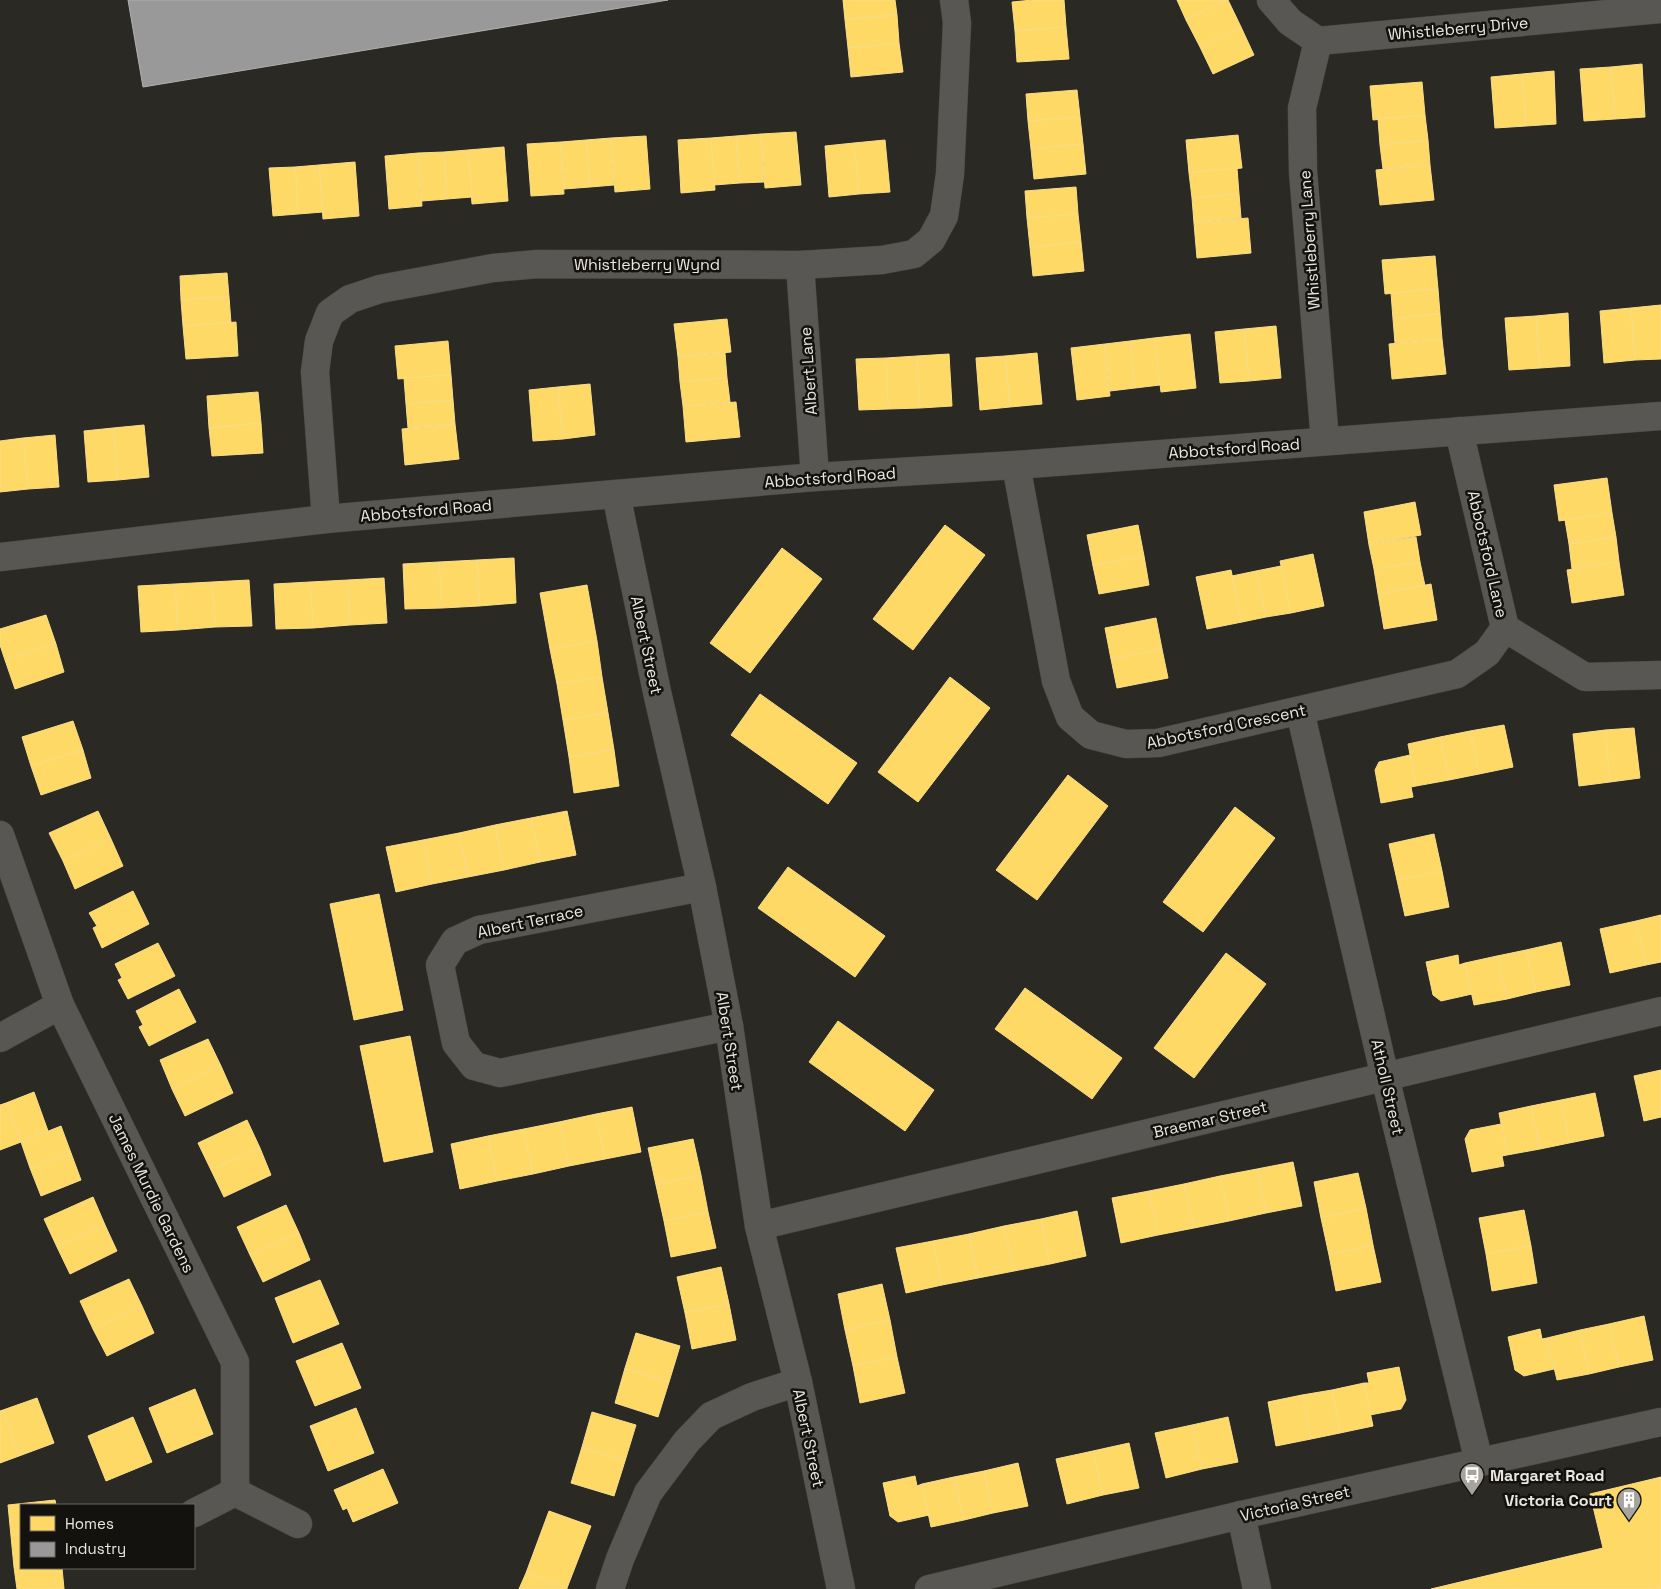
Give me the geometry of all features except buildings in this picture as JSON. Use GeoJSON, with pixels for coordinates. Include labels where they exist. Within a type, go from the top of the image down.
{"type":"FeatureCollection","features":[{"type":"Feature","properties":{"kind":"street","name":"Whistleberry Wynd"},"geometry":{"type":"LineString","coordinates":[[326,519],[315,372],[319,341],[330,313],[350,299],[390,287],[493,268],[538,264],[800,265],[882,260],[914,254],[932,240],[944,216],[950,174],[957,23],[954,0]]}},
{"type":"Feature","properties":{"kind":"street"},"geometry":{"type":"LineString","coordinates":[[1271,0],[1290,22],[1318,41]]}},
{"type":"Feature","properties":{"kind":"street","name":"Whistleberry Drive"},"geometry":{"type":"LineString","coordinates":[[1318,41],[1661,9]]}},
{"type":"Feature","properties":{"kind":"street","name":"Whistleberry Lane"},"geometry":{"type":"LineString","coordinates":[[1318,41],[1302,108],[1303,172],[1325,441]]}},
{"type":"Feature","properties":{"kind":"street","name":"Albert Lane"},"geometry":{"type":"LineString","coordinates":[[800,265],[816,478]]}},
{"type":"Feature","properties":{"kind":"street","name":"Abbotsford Road"},"geometry":{"type":"LineString","coordinates":[[0,557],[326,519],[616,494],[1661,416]]}},
{"type":"Feature","properties":{"kind":"street","name":"Abbotsford Lane"},"geometry":{"type":"LineString","coordinates":[[1460,431],[1505,628],[1585,677],[1661,675]]}},
{"type":"Feature","properties":{"kind":"street","name":"Abbotsford Crescent"},"geometry":{"type":"LineString","coordinates":[[1016,465],[1056,680],[1070,717],[1091,735],[1126,744],[1158,743],[1457,674],[1487,653],[1505,628]]}},
{"type":"Feature","properties":{"kind":"street","name":"Albert Street"},"geometry":{"type":"LineString","coordinates":[[616,494],[657,692],[702,887],[729,1026],[759,1226],[798,1382],[841,1589]]}},
{"type":"Feature","properties":{"kind":"street","name":"Atholl Street"},"geometry":{"type":"LineString","coordinates":[[1300,711],[1385,1077],[1479,1462]]}},
{"type":"Feature","properties":{"kind":"street","name":"James Murdie Gardens"},"geometry":{"type":"LineString","coordinates":[[0,835],[60,1004],[235,1362],[235,1492]]}},
{"type":"Feature","properties":{"kind":"street","name":"Albert Terrace"},"geometry":{"type":"LineString","coordinates":[[702,887],[479,930],[455,941],[440,965],[456,1043],[474,1066],[500,1073],[729,1026]]}},
{"type":"Feature","properties":{"kind":"street"},"geometry":{"type":"LineString","coordinates":[[0,1038],[60,1004]]}},
{"type":"Feature","properties":{"kind":"street","name":"Braemar Street"},"geometry":{"type":"LineString","coordinates":[[759,1226],[1661,1011]]}},
{"type":"Feature","properties":{"kind":"street"},"geometry":{"type":"LineString","coordinates":[[610,1589],[620,1559],[648,1493],[687,1441],[711,1416],[752,1397],[798,1382]]}},
{"type":"Feature","properties":{"kind":"street","name":"Victoria Street"},"geometry":{"type":"LineString","coordinates":[[929,1589],[1241,1515],[1661,1422]]}},
{"type":"Feature","properties":{"kind":"street"},"geometry":{"type":"LineString","coordinates":[[195,1512],[235,1492],[298,1524]]}},
{"type":"Feature","properties":{"kind":"street"},"geometry":{"type":"LineString","coordinates":[[1241,1515],[1257,1589]]}},
{"type":"Feature","properties":{"kind":"place","name":"Margaret Road"},"geometry":{"type":"Point","coordinates":[1472,1496]}},
{"type":"Feature","properties":{"kind":"place","name":"Victoria Court"},"geometry":{"type":"Point","coordinates":[1629,1521]}}]}
